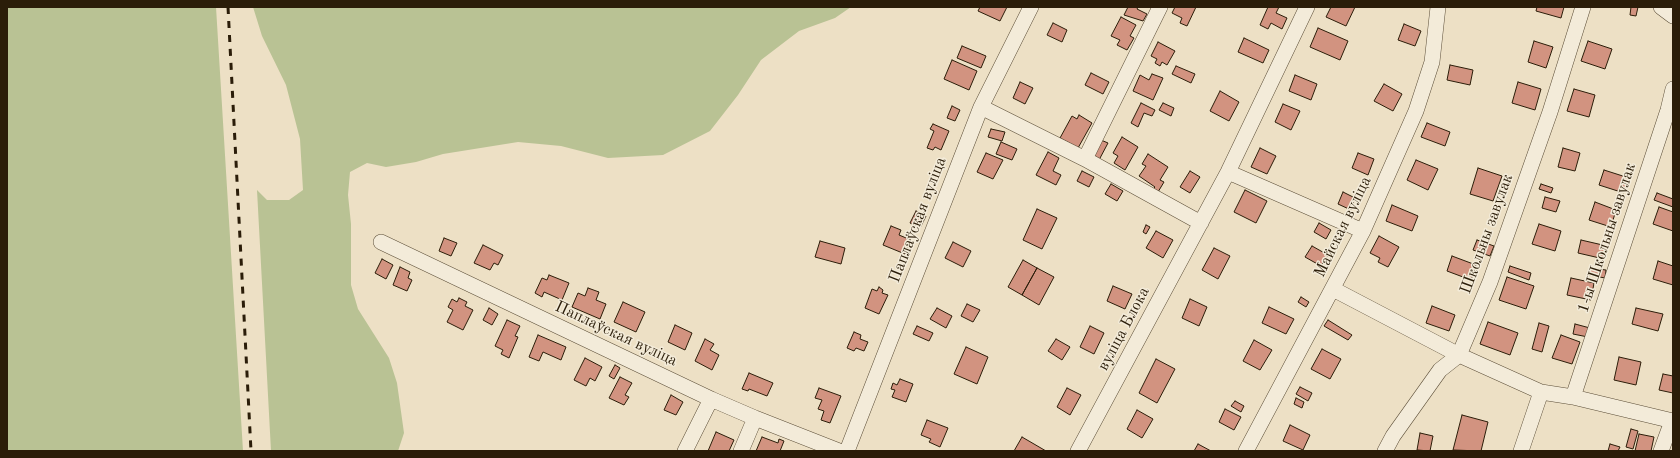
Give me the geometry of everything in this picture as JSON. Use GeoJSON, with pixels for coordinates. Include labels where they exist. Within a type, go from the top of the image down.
{"type":"FeatureCollection","features":[{"type":"Feature","properties":{"kind":"street","name":"Паплаўская вуліца"},"geometry":{"type":"LineString","coordinates":[[847,451],[981,108],[1031,7]]}},
{"type":"Feature","properties":{"kind":"street"},"geometry":{"type":"LineString","coordinates":[[1086,159],[1160,7]]}},
{"type":"Feature","properties":{"kind":"street","name":"вуліца Блока"},"geometry":{"type":"LineString","coordinates":[[1078,451],[1228,172],[1307,7]]}},
{"type":"Feature","properties":{"kind":"street","name":"Майская вуліца"},"geometry":{"type":"LineString","coordinates":[[1246,451],[1363,231],[1416,111],[1432,62],[1438,7]]}},
{"type":"Feature","properties":{"kind":"street","name":"Школьны завулак"},"geometry":{"type":"LineString","coordinates":[[1384,451],[1440,370],[1459,355],[1490,282],[1550,112],[1583,7]]}},
{"type":"Feature","properties":{"kind":"street"},"geometry":{"type":"LineString","coordinates":[[1661,7],[1673,16]]}},
{"type":"Feature","properties":{"kind":"street","name":"1-ы Школьны завулак"},"geometry":{"type":"LineString","coordinates":[[1573,397],[1668,110],[1673,89]]}},
{"type":"Feature","properties":{"kind":"street"},"geometry":{"type":"LineString","coordinates":[[981,108],[1086,159],[1201,223]]}},
{"type":"Feature","properties":{"kind":"street"},"geometry":{"type":"LineString","coordinates":[[1228,172],[1363,231]]}},
{"type":"Feature","properties":{"kind":"street","name":"Паплаўская вуліца"},"geometry":{"type":"LineString","coordinates":[[381,242],[711,399],[839,451]]}},
{"type":"Feature","properties":{"kind":"street"},"geometry":{"type":"LineString","coordinates":[[1333,289],[1459,355],[1541,392],[1573,397],[1672,421],[1662,451]]}},
{"type":"Feature","properties":{"kind":"street"},"geometry":{"type":"LineString","coordinates":[[1521,451],[1541,392]]}},
{"type":"Feature","properties":{"kind":"street"},"geometry":{"type":"LineString","coordinates":[[685,451],[711,399]]}},
{"type":"Feature","properties":{"kind":"street"},"geometry":{"type":"LineString","coordinates":[[741,451],[755,418]]}},
{"type":"Feature","properties":{"kind":"green space"},"geometry":{"type":"Polygon","coordinates":[[[7,7],[216,7],[243,451],[7,451],[7,7]]]}},
{"type":"Feature","properties":{"kind":"green space"},"geometry":{"type":"Polygon","coordinates":[[[253,7],[851,7],[835,18],[799,31],[761,60],[738,95],[710,131],[663,155],[608,158],[561,146],[518,142],[443,154],[416,162],[386,167],[367,163],[350,172],[348,195],[351,224],[351,285],[358,309],[389,358],[397,383],[404,433],[398,451],[271,451],[257,190],[267,200],[289,200],[303,190],[300,139],[286,85],[262,36],[253,7]]]}},
{"type":"Feature","properties":{"kind":"building"},"geometry":{"type":"Polygon","coordinates":[[[980,7],[1007,7],[1000,21],[978,11],[980,7]]]}},
{"type":"Feature","properties":{"kind":"building"},"geometry":{"type":"Polygon","coordinates":[[[1128,7],[1138,7],[1137,9],[1147,14],[1143,21],[1124,15],[1128,7]]]}},
{"type":"Feature","properties":{"kind":"building"},"geometry":{"type":"Polygon","coordinates":[[[1175,7],[1196,7],[1187,26],[1180,23],[1182,18],[1172,13],[1175,7]]]}},
{"type":"Feature","properties":{"kind":"building"},"geometry":{"type":"Polygon","coordinates":[[[1268,7],[1279,7],[1276,13],[1287,18],[1282,29],[1271,23],[1268,29],[1260,25],[1268,7]]]}},
{"type":"Feature","properties":{"kind":"building"},"geometry":{"type":"Polygon","coordinates":[[[1331,7],[1355,7],[1346,26],[1326,17],[1331,7]]]}},
{"type":"Feature","properties":{"kind":"building"},"geometry":{"type":"Polygon","coordinates":[[[1537,7],[1564,7],[1561,18],[1536,11],[1537,7]]]}},
{"type":"Feature","properties":{"kind":"building"},"geometry":{"type":"Polygon","coordinates":[[[1631,7],[1638,7],[1636,16],[1630,15],[1631,7]]]}},
{"type":"Feature","properties":{"kind":"building"},"geometry":{"type":"Polygon","coordinates":[[[1121,17],[1136,25],[1130,36],[1134,38],[1127,50],[1117,45],[1120,40],[1111,36],[1121,17]]]}},
{"type":"Feature","properties":{"kind":"building"},"geometry":{"type":"Polygon","coordinates":[[[1053,23],[1067,30],[1062,42],[1047,35],[1053,23]]]}},
{"type":"Feature","properties":{"kind":"building"},"geometry":{"type":"Polygon","coordinates":[[[1404,24],[1421,31],[1415,46],[1398,40],[1404,24]]]}},
{"type":"Feature","properties":{"kind":"building"},"geometry":{"type":"Polygon","coordinates":[[[1318,28],[1348,41],[1340,60],[1310,47],[1318,28]]]}},
{"type":"Feature","properties":{"kind":"building"},"geometry":{"type":"Polygon","coordinates":[[[1244,38],[1269,50],[1263,63],[1238,52],[1244,38]]]}},
{"type":"Feature","properties":{"kind":"building"},"geometry":{"type":"Polygon","coordinates":[[[1534,41],[1553,47],[1546,68],[1528,62],[1534,41]]]}},
{"type":"Feature","properties":{"kind":"building"},"geometry":{"type":"Polygon","coordinates":[[[1588,41],[1612,49],[1605,69],[1581,61],[1588,41]]]}},
{"type":"Feature","properties":{"kind":"building"},"geometry":{"type":"Polygon","coordinates":[[[1158,42],[1175,51],[1167,65],[1162,62],[1160,66],[1155,63],[1157,59],[1151,56],[1158,42]]]}},
{"type":"Feature","properties":{"kind":"building"},"geometry":{"type":"Polygon","coordinates":[[[962,46],[986,56],[981,68],[957,58],[962,46]]]}},
{"type":"Feature","properties":{"kind":"building"},"geometry":{"type":"Polygon","coordinates":[[[952,60],[977,71],[969,90],[944,79],[952,60]]]}},
{"type":"Feature","properties":{"kind":"building"},"geometry":{"type":"Polygon","coordinates":[[[1450,65],[1473,70],[1470,85],[1447,80],[1450,65]]]}},
{"type":"Feature","properties":{"kind":"building"},"geometry":{"type":"Polygon","coordinates":[[[1176,66],[1195,74],[1191,83],[1172,74],[1176,66]]]}},
{"type":"Feature","properties":{"kind":"building"},"geometry":{"type":"Polygon","coordinates":[[[1091,73],[1109,82],[1103,94],[1085,85],[1091,73]]]}},
{"type":"Feature","properties":{"kind":"building"},"geometry":{"type":"Polygon","coordinates":[[[1152,74],[1163,78],[1153,100],[1133,91],[1140,75],[1149,80],[1152,74]]]}},
{"type":"Feature","properties":{"kind":"building"},"geometry":{"type":"Polygon","coordinates":[[[1295,75],[1317,84],[1311,100],[1289,91],[1295,75]]]}},
{"type":"Feature","properties":{"kind":"building"},"geometry":{"type":"Polygon","coordinates":[[[1020,82],[1033,88],[1025,104],[1013,98],[1020,82]]]}},
{"type":"Feature","properties":{"kind":"building"},"geometry":{"type":"Polygon","coordinates":[[[1518,82],[1541,89],[1535,110],[1512,103],[1518,82]]]}},
{"type":"Feature","properties":{"kind":"building"},"geometry":{"type":"Polygon","coordinates":[[[1384,84],[1402,94],[1393,111],[1374,101],[1384,84]]]}},
{"type":"Feature","properties":{"kind":"building"},"geometry":{"type":"Polygon","coordinates":[[[1574,89],[1595,95],[1589,117],[1567,111],[1574,89]]]}},
{"type":"Feature","properties":{"kind":"building"},"geometry":{"type":"Polygon","coordinates":[[[1220,91],[1239,102],[1229,121],[1210,111],[1220,91]]]}},
{"type":"Feature","properties":{"kind":"building"},"geometry":{"type":"Polygon","coordinates":[[[1141,103],[1155,110],[1152,116],[1144,113],[1138,127],[1131,123],[1141,103]]]}},
{"type":"Feature","properties":{"kind":"building"},"geometry":{"type":"Polygon","coordinates":[[[1163,103],[1174,108],[1171,116],[1159,110],[1163,103]]]}},
{"type":"Feature","properties":{"kind":"building"},"geometry":{"type":"Polygon","coordinates":[[[1283,104],[1300,111],[1291,130],[1275,122],[1283,104]]]}},
{"type":"Feature","properties":{"kind":"building"},"geometry":{"type":"Polygon","coordinates":[[[952,106],[960,110],[955,121],[947,118],[952,106]]]}},
{"type":"Feature","properties":{"kind":"building"},"geometry":{"type":"Polygon","coordinates":[[[1079,115],[1092,123],[1078,148],[1060,138],[1072,116],[1077,119],[1079,115]]]}},
{"type":"Feature","properties":{"kind":"building"},"geometry":{"type":"Polygon","coordinates":[[[1427,123],[1450,132],[1445,146],[1421,137],[1427,123]]]}},
{"type":"Feature","properties":{"kind":"building"},"geometry":{"type":"Polygon","coordinates":[[[933,124],[949,131],[941,150],[935,147],[933,150],[927,148],[934,131],[930,129],[933,124]]]}},
{"type":"Feature","properties":{"kind":"building"},"geometry":{"type":"Polygon","coordinates":[[[991,129],[1005,132],[1002,141],[988,137],[991,129]]]}},
{"type":"Feature","properties":{"kind":"building"},"geometry":{"type":"Polygon","coordinates":[[[1122,137],[1138,147],[1125,170],[1114,163],[1118,156],[1113,153],[1122,137]]]}},
{"type":"Feature","properties":{"kind":"building"},"geometry":{"type":"Polygon","coordinates":[[[1101,140],[1108,143],[1099,160],[1092,156],[1101,140]]]}},
{"type":"Feature","properties":{"kind":"building"},"geometry":{"type":"Polygon","coordinates":[[[1001,142],[1017,149],[1012,160],[996,154],[1001,142]]]}},
{"type":"Feature","properties":{"kind":"building"},"geometry":{"type":"Polygon","coordinates":[[[1260,148],[1276,156],[1267,174],[1251,167],[1260,148]]]}},
{"type":"Feature","properties":{"kind":"building"},"geometry":{"type":"Polygon","coordinates":[[[1563,148],[1580,153],[1575,171],[1558,167],[1563,148]]]}},
{"type":"Feature","properties":{"kind":"building"},"geometry":{"type":"Polygon","coordinates":[[[1048,152],[1059,158],[1053,171],[1061,175],[1056,185],[1036,175],[1048,152]]]}},
{"type":"Feature","properties":{"kind":"building"},"geometry":{"type":"Polygon","coordinates":[[[986,153],[1003,160],[993,179],[977,172],[986,153]]]}},
{"type":"Feature","properties":{"kind":"building"},"geometry":{"type":"Polygon","coordinates":[[[1358,153],[1374,159],[1368,175],[1352,168],[1358,153]]]}},
{"type":"Feature","properties":{"kind":"building"},"geometry":{"type":"Polygon","coordinates":[[[1148,154],[1168,167],[1160,180],[1164,182],[1158,192],[1153,189],[1155,187],[1139,176],[1146,166],[1142,164],[1148,154]]]}},
{"type":"Feature","properties":{"kind":"building"},"geometry":{"type":"Polygon","coordinates":[[[1416,160],[1438,169],[1428,190],[1407,180],[1416,160]]]}},
{"type":"Feature","properties":{"kind":"building"},"geometry":{"type":"Polygon","coordinates":[[[1478,168],[1502,176],[1493,201],[1470,194],[1478,168]]]}},
{"type":"Feature","properties":{"kind":"building"},"geometry":{"type":"Polygon","coordinates":[[[1604,170],[1629,178],[1624,193],[1599,185],[1604,170]]]}},
{"type":"Feature","properties":{"kind":"building"},"geometry":{"type":"Polygon","coordinates":[[[1082,171],[1094,177],[1089,187],[1077,181],[1082,171]]]}},
{"type":"Feature","properties":{"kind":"building"},"geometry":{"type":"Polygon","coordinates":[[[1190,171],[1200,177],[1190,193],[1180,187],[1190,171]]]}},
{"type":"Feature","properties":{"kind":"building"},"geometry":{"type":"Polygon","coordinates":[[[1111,184],[1123,191],[1117,201],[1105,194],[1111,184]]]}},
{"type":"Feature","properties":{"kind":"building"},"geometry":{"type":"Polygon","coordinates":[[[1541,184],[1553,188],[1551,193],[1539,189],[1541,184]]]}},
{"type":"Feature","properties":{"kind":"building"},"geometry":{"type":"Polygon","coordinates":[[[1245,190],[1267,201],[1256,223],[1234,212],[1245,190]]]}},
{"type":"Feature","properties":{"kind":"building"},"geometry":{"type":"Polygon","coordinates":[[[1343,192],[1355,198],[1351,210],[1338,204],[1343,192]]]}},
{"type":"Feature","properties":{"kind":"building"},"geometry":{"type":"Polygon","coordinates":[[[1657,193],[1673,199],[1673,207],[1654,200],[1657,193]]]}},
{"type":"Feature","properties":{"kind":"building"},"geometry":{"type":"Polygon","coordinates":[[[1545,197],[1560,201],[1556,212],[1542,208],[1545,197]]]}},
{"type":"Feature","properties":{"kind":"building"},"geometry":{"type":"Polygon","coordinates":[[[1595,202],[1616,210],[1611,227],[1589,220],[1595,202]]]}},
{"type":"Feature","properties":{"kind":"building"},"geometry":{"type":"Polygon","coordinates":[[[1392,205],[1418,216],[1412,231],[1386,221],[1392,205]]]}},
{"type":"Feature","properties":{"kind":"building"},"geometry":{"type":"Polygon","coordinates":[[[1659,207],[1673,212],[1673,231],[1653,224],[1659,207]]]}},
{"type":"Feature","properties":{"kind":"building"},"geometry":{"type":"Polygon","coordinates":[[[1037,209],[1057,218],[1042,249],[1023,240],[1037,209]]]}},
{"type":"Feature","properties":{"kind":"building"},"geometry":{"type":"Polygon","coordinates":[[[916,211],[926,216],[920,228],[910,223],[916,211]]]}},
{"type":"Feature","properties":{"kind":"building"},"geometry":{"type":"Polygon","coordinates":[[[1319,223],[1331,230],[1326,239],[1314,232],[1319,223]]]}},
{"type":"Feature","properties":{"kind":"building"},"geometry":{"type":"Polygon","coordinates":[[[1539,224],[1561,231],[1555,251],[1532,244],[1539,224]]]}},
{"type":"Feature","properties":{"kind":"building"},"geometry":{"type":"Polygon","coordinates":[[[1146,225],[1150,227],[1146,234],[1143,232],[1146,225]]]}},
{"type":"Feature","properties":{"kind":"building"},"geometry":{"type":"Polygon","coordinates":[[[891,226],[901,230],[899,235],[911,240],[905,254],[883,245],[891,226]]]}},
{"type":"Feature","properties":{"kind":"building"},"geometry":{"type":"Polygon","coordinates":[[[1156,231],[1173,240],[1163,258],[1146,248],[1156,231]]]}},
{"type":"Feature","properties":{"kind":"building"},"geometry":{"type":"Polygon","coordinates":[[[1379,236],[1399,247],[1388,267],[1378,262],[1380,258],[1370,253],[1379,236]]]}},
{"type":"Feature","properties":{"kind":"building"},"geometry":{"type":"Polygon","coordinates":[[[444,238],[457,243],[451,256],[439,251],[444,238]]]}},
{"type":"Feature","properties":{"kind":"building"},"geometry":{"type":"Polygon","coordinates":[[[1477,240],[1494,246],[1490,256],[1473,250],[1477,240]]]}},
{"type":"Feature","properties":{"kind":"building"},"geometry":{"type":"Polygon","coordinates":[[[1581,240],[1607,246],[1604,259],[1578,253],[1581,240]]]}},
{"type":"Feature","properties":{"kind":"building"},"geometry":{"type":"Polygon","coordinates":[[[820,241],[845,248],[841,264],[815,257],[820,241]]]}},
{"type":"Feature","properties":{"kind":"building"},"geometry":{"type":"Polygon","coordinates":[[[953,242],[971,251],[963,267],[945,258],[953,242]]]}},
{"type":"Feature","properties":{"kind":"building"},"geometry":{"type":"Polygon","coordinates":[[[483,245],[503,255],[498,265],[494,263],[490,270],[474,263],[483,245]]]}},
{"type":"Feature","properties":{"kind":"building"},"geometry":{"type":"Polygon","coordinates":[[[1312,246],[1328,255],[1321,266],[1305,257],[1312,246]]]}},
{"type":"Feature","properties":{"kind":"building"},"geometry":{"type":"Polygon","coordinates":[[[1214,248],[1230,256],[1218,279],[1202,270],[1214,248]]]}},
{"type":"Feature","properties":{"kind":"building"},"geometry":{"type":"Polygon","coordinates":[[[1452,256],[1476,265],[1471,280],[1447,271],[1452,256]]]}},
{"type":"Feature","properties":{"kind":"building"},"geometry":{"type":"Polygon","coordinates":[[[382,259],[393,265],[386,279],[375,273],[382,259]]]}},
{"type":"Feature","properties":{"kind":"building"},"geometry":{"type":"Polygon","coordinates":[[[1023,260],[1037,268],[1022,295],[1008,287],[1023,260]]]}},
{"type":"Feature","properties":{"kind":"building"},"geometry":{"type":"Polygon","coordinates":[[[1658,261],[1673,266],[1673,285],[1653,279],[1658,261]]]}},
{"type":"Feature","properties":{"kind":"building"},"geometry":{"type":"Polygon","coordinates":[[[1510,266],[1531,273],[1529,280],[1508,272],[1510,266]]]}},
{"type":"Feature","properties":{"kind":"building"},"geometry":{"type":"Polygon","coordinates":[[[400,267],[410,272],[408,278],[412,280],[407,291],[393,285],[400,267]]]}},
{"type":"Feature","properties":{"kind":"building"},"geometry":{"type":"Polygon","coordinates":[[[1037,268],[1054,277],[1039,305],[1022,295],[1037,268]]]}},
{"type":"Feature","properties":{"kind":"building"},"geometry":{"type":"Polygon","coordinates":[[[1590,268],[1606,270],[1605,278],[1589,275],[1590,268]]]}},
{"type":"Feature","properties":{"kind":"building"},"geometry":{"type":"Polygon","coordinates":[[[549,275],[569,283],[562,300],[544,292],[542,297],[535,293],[542,278],[547,280],[549,275]]]}},
{"type":"Feature","properties":{"kind":"building"},"geometry":{"type":"Polygon","coordinates":[[[1507,277],[1534,286],[1526,309],[1499,300],[1507,277]]]}},
{"type":"Feature","properties":{"kind":"building"},"geometry":{"type":"Polygon","coordinates":[[[1571,278],[1594,283],[1591,300],[1567,295],[1571,278]]]}},
{"type":"Feature","properties":{"kind":"building"},"geometry":{"type":"Polygon","coordinates":[[[1113,286],[1132,294],[1125,309],[1107,301],[1113,286]]]}},
{"type":"Feature","properties":{"kind":"building"},"geometry":{"type":"Polygon","coordinates":[[[879,287],[883,290],[882,293],[888,295],[879,314],[865,308],[872,289],[877,291],[879,287]]]}},
{"type":"Feature","properties":{"kind":"building"},"geometry":{"type":"Polygon","coordinates":[[[588,288],[599,292],[596,300],[606,304],[600,319],[572,307],[578,293],[585,296],[588,288]]]}},
{"type":"Feature","properties":{"kind":"building"},"geometry":{"type":"Polygon","coordinates":[[[1301,297],[1309,302],[1306,307],[1298,302],[1301,297]]]}},
{"type":"Feature","properties":{"kind":"building"},"geometry":{"type":"Polygon","coordinates":[[[459,298],[467,302],[465,306],[473,310],[463,330],[447,322],[453,310],[448,307],[452,299],[457,302],[459,298]]]}},
{"type":"Feature","properties":{"kind":"building"},"geometry":{"type":"Polygon","coordinates":[[[1190,299],[1207,307],[1199,326],[1182,318],[1190,299]]]}},
{"type":"Feature","properties":{"kind":"building"},"geometry":{"type":"Polygon","coordinates":[[[623,302],[645,312],[636,332],[614,322],[623,302]]]}},
{"type":"Feature","properties":{"kind":"building"},"geometry":{"type":"Polygon","coordinates":[[[967,304],[980,310],[973,322],[961,316],[967,304]]]}},
{"type":"Feature","properties":{"kind":"building"},"geometry":{"type":"Polygon","coordinates":[[[1432,306],[1455,315],[1449,331],[1426,323],[1432,306]]]}},
{"type":"Feature","properties":{"kind":"building"},"geometry":{"type":"Polygon","coordinates":[[[1269,307],[1294,319],[1286,334],[1262,323],[1269,307]]]}},
{"type":"Feature","properties":{"kind":"building"},"geometry":{"type":"Polygon","coordinates":[[[489,308],[498,314],[492,325],[483,320],[489,308]]]}},
{"type":"Feature","properties":{"kind":"building"},"geometry":{"type":"Polygon","coordinates":[[[937,308],[952,316],[946,328],[930,319],[937,308]]]}},
{"type":"Feature","properties":{"kind":"building"},"geometry":{"type":"Polygon","coordinates":[[[1636,308],[1663,314],[1658,331],[1632,324],[1636,308]]]}},
{"type":"Feature","properties":{"kind":"building"},"geometry":{"type":"Polygon","coordinates":[[[507,320],[520,326],[515,336],[518,337],[509,358],[501,354],[503,350],[495,346],[507,320]]]}},
{"type":"Feature","properties":{"kind":"building"},"geometry":{"type":"Polygon","coordinates":[[[1328,320],[1352,335],[1348,340],[1324,326],[1328,320]]]}},
{"type":"Feature","properties":{"kind":"building"},"geometry":{"type":"Polygon","coordinates":[[[1488,322],[1518,333],[1510,355],[1480,344],[1488,322]]]}},
{"type":"Feature","properties":{"kind":"building"},"geometry":{"type":"Polygon","coordinates":[[[1539,323],[1549,326],[1542,352],[1532,349],[1539,323]]]}},
{"type":"Feature","properties":{"kind":"building"},"geometry":{"type":"Polygon","coordinates":[[[1575,324],[1590,328],[1588,337],[1573,334],[1575,324]]]}},
{"type":"Feature","properties":{"kind":"building"},"geometry":{"type":"Polygon","coordinates":[[[675,325],[692,333],[685,350],[668,342],[675,325]]]}},
{"type":"Feature","properties":{"kind":"building"},"geometry":{"type":"Polygon","coordinates":[[[917,326],[933,333],[929,341],[913,334],[917,326]]]}},
{"type":"Feature","properties":{"kind":"building"},"geometry":{"type":"Polygon","coordinates":[[[1090,326],[1104,333],[1094,354],[1080,347],[1090,326]]]}},
{"type":"Feature","properties":{"kind":"building"},"geometry":{"type":"Polygon","coordinates":[[[854,332],[861,335],[860,339],[868,342],[864,351],[856,348],[854,351],[847,348],[854,332]]]}},
{"type":"Feature","properties":{"kind":"building"},"geometry":{"type":"Polygon","coordinates":[[[538,335],[566,347],[561,360],[543,352],[539,361],[529,357],[538,335]]]}},
{"type":"Feature","properties":{"kind":"building"},"geometry":{"type":"Polygon","coordinates":[[[1561,335],[1580,342],[1572,364],[1552,358],[1561,335]]]}},
{"type":"Feature","properties":{"kind":"building"},"geometry":{"type":"Polygon","coordinates":[[[705,339],[714,344],[710,350],[719,355],[712,370],[695,361],[705,339]]]}},
{"type":"Feature","properties":{"kind":"building"},"geometry":{"type":"Polygon","coordinates":[[[1056,339],[1070,347],[1062,360],[1048,351],[1056,339]]]}},
{"type":"Feature","properties":{"kind":"building"},"geometry":{"type":"Polygon","coordinates":[[[1254,340],[1272,350],[1260,370],[1243,361],[1254,340]]]}},
{"type":"Feature","properties":{"kind":"building"},"geometry":{"type":"Polygon","coordinates":[[[966,347],[988,357],[977,384],[954,374],[966,347]]]}},
{"type":"Feature","properties":{"kind":"building"},"geometry":{"type":"Polygon","coordinates":[[[1322,349],[1341,359],[1330,379],[1311,369],[1322,349]]]}},
{"type":"Feature","properties":{"kind":"building"},"geometry":{"type":"Polygon","coordinates":[[[1619,357],[1641,362],[1636,385],[1614,380],[1619,357]]]}},
{"type":"Feature","properties":{"kind":"building"},"geometry":{"type":"Polygon","coordinates":[[[585,358],[602,367],[595,381],[590,378],[586,386],[574,380],[585,358]]]}},
{"type":"Feature","properties":{"kind":"building"},"geometry":{"type":"Polygon","coordinates":[[[1156,359],[1175,369],[1157,403],[1139,393],[1156,359]]]}},
{"type":"Feature","properties":{"kind":"building"},"geometry":{"type":"Polygon","coordinates":[[[615,365],[620,368],[614,379],[609,376],[615,365]]]}},
{"type":"Feature","properties":{"kind":"building"},"geometry":{"type":"Polygon","coordinates":[[[749,373],[773,383],[767,396],[749,389],[748,391],[742,389],[749,373]]]}},
{"type":"Feature","properties":{"kind":"building"},"geometry":{"type":"Polygon","coordinates":[[[1663,374],[1673,376],[1673,393],[1659,390],[1663,374]]]}},
{"type":"Feature","properties":{"kind":"building"},"geometry":{"type":"Polygon","coordinates":[[[620,377],[632,383],[625,395],[629,397],[624,405],[609,398],[620,377]]]}},
{"type":"Feature","properties":{"kind":"building"},"geometry":{"type":"Polygon","coordinates":[[[900,379],[913,384],[906,402],[892,397],[895,390],[891,389],[893,383],[897,385],[900,379]]]}},
{"type":"Feature","properties":{"kind":"building"},"geometry":{"type":"Polygon","coordinates":[[[1300,387],[1312,393],[1308,401],[1296,394],[1300,387]]]}},
{"type":"Feature","properties":{"kind":"building"},"geometry":{"type":"Polygon","coordinates":[[[819,388],[841,396],[830,423],[821,420],[824,411],[818,409],[822,400],[815,398],[819,388]]]}},
{"type":"Feature","properties":{"kind":"building"},"geometry":{"type":"Polygon","coordinates":[[[1067,388],[1081,395],[1070,415],[1057,407],[1067,388]]]}},
{"type":"Feature","properties":{"kind":"building"},"geometry":{"type":"Polygon","coordinates":[[[671,395],[683,402],[676,415],[664,410],[671,395]]]}},
{"type":"Feature","properties":{"kind":"building"},"geometry":{"type":"Polygon","coordinates":[[[1296,398],[1304,402],[1302,408],[1294,404],[1296,398]]]}},
{"type":"Feature","properties":{"kind":"building"},"geometry":{"type":"Polygon","coordinates":[[[1235,401],[1244,406],[1241,412],[1231,406],[1235,401]]]}},
{"type":"Feature","properties":{"kind":"building"},"geometry":{"type":"Polygon","coordinates":[[[1225,409],[1241,417],[1234,430],[1219,422],[1225,409]]]}},
{"type":"Feature","properties":{"kind":"building"},"geometry":{"type":"Polygon","coordinates":[[[1137,410],[1153,419],[1142,438],[1127,429],[1137,410]]]}},
{"type":"Feature","properties":{"kind":"building"},"geometry":{"type":"Polygon","coordinates":[[[1462,415],[1488,422],[1481,451],[1453,450],[1462,415]]]}},
{"type":"Feature","properties":{"kind":"building"},"geometry":{"type":"Polygon","coordinates":[[[927,420],[948,428],[940,447],[929,442],[931,439],[921,435],[927,420]]]}},
{"type":"Feature","properties":{"kind":"building"},"geometry":{"type":"Polygon","coordinates":[[[1290,425],[1310,435],[1303,450],[1283,441],[1290,425]]]}},
{"type":"Feature","properties":{"kind":"building"},"geometry":{"type":"Polygon","coordinates":[[[1631,429],[1638,431],[1633,449],[1626,447],[1631,429]]]}},
{"type":"Feature","properties":{"kind":"building"},"geometry":{"type":"Polygon","coordinates":[[[716,432],[734,440],[729,451],[708,451],[716,432]]]}},
{"type":"Feature","properties":{"kind":"building"},"geometry":{"type":"Polygon","coordinates":[[[1420,433],[1433,436],[1430,451],[1417,450],[1420,433]]]}},
{"type":"Feature","properties":{"kind":"building"},"geometry":{"type":"Polygon","coordinates":[[[1639,434],[1654,437],[1651,451],[1635,451],[1639,434]]]}},
{"type":"Feature","properties":{"kind":"building"},"geometry":{"type":"Polygon","coordinates":[[[762,437],[778,443],[779,439],[784,441],[780,451],[756,451],[762,437]]]}},
{"type":"Feature","properties":{"kind":"building"},"geometry":{"type":"Polygon","coordinates":[[[1022,437],[1046,451],[1014,451],[1022,437]]]}},
{"type":"Feature","properties":{"kind":"building"},"geometry":{"type":"Polygon","coordinates":[[[1198,444],[1211,451],[1194,451],[1198,444]]]}},
{"type":"Feature","properties":{"kind":"building"},"geometry":{"type":"Polygon","coordinates":[[[1610,444],[1620,447],[1618,451],[1608,451],[1610,444]]]}},
{"type":"Feature","properties":{"kind":"railway"},"geometry":{"type":"LineString","coordinates":[[228,7],[251,451]]}}]}
